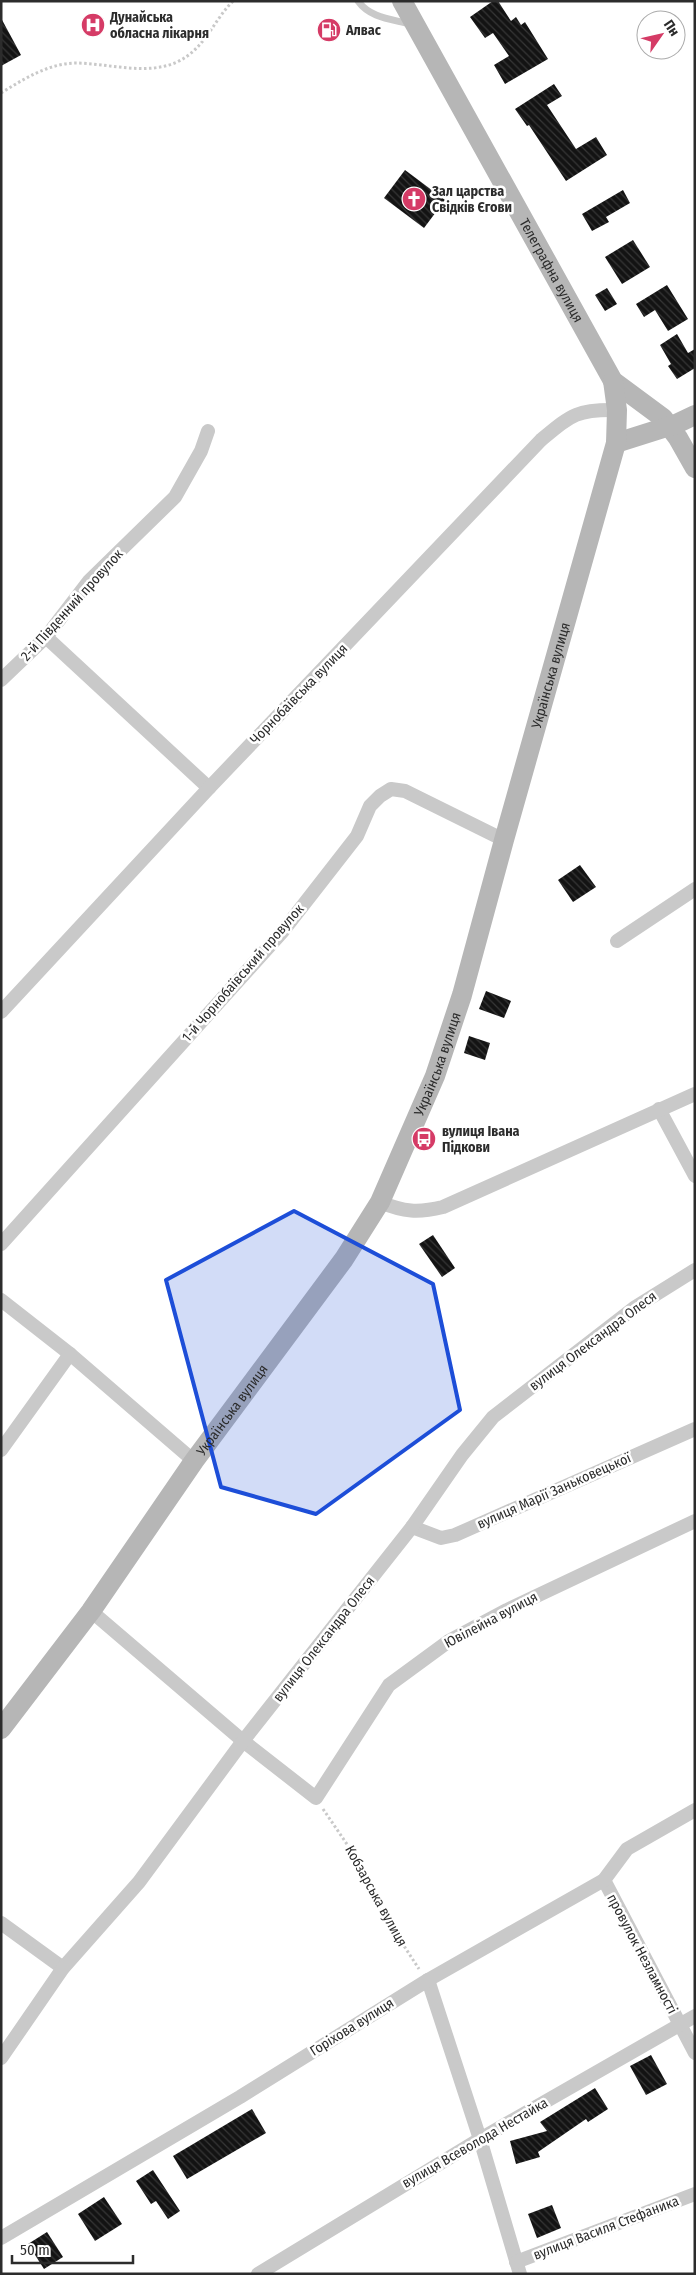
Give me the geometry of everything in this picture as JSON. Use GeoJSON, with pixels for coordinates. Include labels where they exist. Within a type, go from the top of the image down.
{"type":"FeatureCollection","features":[{"type":"Feature","properties":{"kind":"street","name":"Телеграфна вулиця"},"geometry":{"type":"LineString","coordinates":[[402,1],[613,381],[669,426],[695,468]]}},
{"type":"Feature","properties":{"kind":"street","name":"Українська вулиця"},"geometry":{"type":"LineString","coordinates":[[1,1729],[91,1611],[194,1462],[344,1259],[380,1202],[435,1076],[462,995],[616,443],[617,410],[613,381]]}},
{"type":"Feature","properties":{"kind":"street","name":"Чорнобаївська вулиця"},"geometry":{"type":"LineString","coordinates":[[1,1012],[209,788],[541,440],[568,417],[583,411],[617,410]]}},
{"type":"Feature","properties":{"kind":"street"},"geometry":{"type":"LineString","coordinates":[[616,443],[669,426],[695,415]]}},
{"type":"Feature","properties":{"kind":"street","name":"2-й Південний провулок"},"geometry":{"type":"LineString","coordinates":[[1,680],[46,637],[89,581],[175,497],[201,451],[208,432]]}},
{"type":"Feature","properties":{"kind":"street"},"geometry":{"type":"LineString","coordinates":[[46,637],[209,788]]}},
{"type":"Feature","properties":{"kind":"street","name":"1-й Чорнобаївський провулок"},"geometry":{"type":"LineString","coordinates":[[1,1244],[283,931],[357,836],[370,806],[380,796],[392,789],[405,790],[504,840]]}},
{"type":"Feature","properties":{"kind":"street"},"geometry":{"type":"LineString","coordinates":[[617,941],[695,889]]}},
{"type":"Feature","properties":{"kind":"street"},"geometry":{"type":"LineString","coordinates":[[380,1202],[398,1209],[420,1212],[443,1207],[695,1094]]}},
{"type":"Feature","properties":{"kind":"street"},"geometry":{"type":"LineString","coordinates":[[659,1109],[695,1176]]}},
{"type":"Feature","properties":{"kind":"street","name":"вулиця Олександра Олеся"},"geometry":{"type":"LineString","coordinates":[[1,2058],[63,1968],[139,1882],[243,1741],[412,1528],[462,1455],[493,1417],[634,1308],[695,1270]]}},
{"type":"Feature","properties":{"kind":"street"},"geometry":{"type":"LineString","coordinates":[[1,1300],[70,1354],[194,1462]]}},
{"type":"Feature","properties":{"kind":"street"},"geometry":{"type":"LineString","coordinates":[[1,1450],[70,1354]]}},
{"type":"Feature","properties":{"kind":"street","name":"вулиця Марії Заньковецької"},"geometry":{"type":"LineString","coordinates":[[412,1528],[441,1538],[455,1535],[695,1429]]}},
{"type":"Feature","properties":{"kind":"street","name":"Ювілейна вулиця"},"geometry":{"type":"LineString","coordinates":[[316,1798],[389,1685],[449,1641],[508,1610],[695,1521]]}},
{"type":"Feature","properties":{"kind":"street"},"geometry":{"type":"LineString","coordinates":[[91,1611],[243,1741],[316,1798]]}},
{"type":"Feature","properties":{"kind":"street","name":"Горіхова вулиця"},"geometry":{"type":"LineString","coordinates":[[1,2238],[240,2097],[428,1980],[604,1880],[628,1849],[695,1810]]}},
{"type":"Feature","properties":{"kind":"street","name":"провулок Незламності"},"geometry":{"type":"LineString","coordinates":[[604,1880],[695,2053]]}},
{"type":"Feature","properties":{"kind":"street"},"geometry":{"type":"LineString","coordinates":[[1,1922],[63,1968]]}},
{"type":"Feature","properties":{"kind":"street"},"geometry":{"type":"LineString","coordinates":[[428,1980],[480,2139],[518,2268]]}},
{"type":"Feature","properties":{"kind":"street","name":"вулиця Всеволода Нестайка"},"geometry":{"type":"LineString","coordinates":[[258,2274],[480,2139],[695,2016]]}},
{"type":"Feature","properties":{"kind":"street","name":"вулиця Василя Стефаника"},"geometry":{"type":"LineString","coordinates":[[518,2268],[695,2194]]}},
{"type":"Feature","properties":{"kind":"lane"},"geometry":{"type":"LineString","coordinates":[[358,1],[363,8],[373,14],[415,25]]}},
{"type":"Feature","properties":{"kind":"path"},"geometry":{"type":"LineString","coordinates":[[1,93],[32,74],[53,67],[74,64],[132,68],[176,63],[193,52],[208,37],[227,7],[233,1]]}},
{"type":"Feature","properties":{"kind":"path","name":"Кобзарська вулиця"},"geometry":{"type":"LineString","coordinates":[[316,1798],[353,1854],[380,1909],[428,1980]]}},
{"type":"Feature","properties":{"kind":"highlighted area"},"geometry":{"type":"Polygon","coordinates":[[[294,1211],[433,1284],[460,1410],[316,1514],[221,1487],[166,1280],[294,1211]]]}},
{"type":"Feature","properties":{"kind":"building"},"geometry":{"type":"Polygon","coordinates":[[[493,1],[498,1],[511,21],[516,17],[521,25],[525,22],[548,59],[505,84],[494,65],[509,56],[493,33],[485,38],[470,17],[493,1]]]}},
{"type":"Feature","properties":{"kind":"building"},"geometry":{"type":"Polygon","coordinates":[[[1,18],[21,55],[1,66],[1,18]]]}},
{"type":"Feature","properties":{"kind":"building"},"geometry":{"type":"Polygon","coordinates":[[[554,84],[562,96],[547,105],[576,149],[596,137],[607,155],[566,181],[529,125],[527,126],[515,109],[554,84]]]}},
{"type":"Feature","properties":{"kind":"building","name":"Зал царства Свідків Єгови"},"geometry":{"type":"Polygon","coordinates":[[[405,170],[445,200],[424,228],[384,198],[405,170]]]}},
{"type":"Feature","properties":{"kind":"building"},"geometry":{"type":"Polygon","coordinates":[[[623,190],[630,203],[606,217],[609,222],[592,231],[582,214],[623,190]]]}},
{"type":"Feature","properties":{"kind":"building"},"geometry":{"type":"Polygon","coordinates":[[[633,240],[650,267],[622,284],[605,257],[633,240]]]}},
{"type":"Feature","properties":{"kind":"building"},"geometry":{"type":"Polygon","coordinates":[[[667,285],[688,319],[668,331],[655,310],[644,317],[636,304],[667,285]]]}},
{"type":"Feature","properties":{"kind":"building"},"geometry":{"type":"Polygon","coordinates":[[[607,288],[617,304],[605,311],[595,295],[607,288]]]}},
{"type":"Feature","properties":{"kind":"building"},"geometry":{"type":"Polygon","coordinates":[[[677,334],[688,353],[695,349],[695,368],[677,379],[668,366],[671,364],[660,345],[677,334]]]}},
{"type":"Feature","properties":{"kind":"building"},"geometry":{"type":"Polygon","coordinates":[[[580,865],[596,887],[573,902],[558,880],[580,865]]]}},
{"type":"Feature","properties":{"kind":"building"},"geometry":{"type":"Polygon","coordinates":[[[486,991],[511,1001],[504,1018],[479,1009],[486,991]]]}},
{"type":"Feature","properties":{"kind":"building"},"geometry":{"type":"Polygon","coordinates":[[[469,1036],[490,1043],[485,1060],[464,1053],[469,1036]]]}},
{"type":"Feature","properties":{"kind":"building"},"geometry":{"type":"Polygon","coordinates":[[[433,1235],[455,1268],[442,1277],[419,1244],[433,1235]]]}},
{"type":"Feature","properties":{"kind":"building"},"geometry":{"type":"Polygon","coordinates":[[[651,2055],[667,2084],[646,2095],[630,2066],[651,2055]]]}},
{"type":"Feature","properties":{"kind":"building"},"geometry":{"type":"Polygon","coordinates":[[[595,2088],[608,2109],[588,2122],[586,2119],[538,2152],[540,2157],[516,2164],[510,2141],[547,2131],[540,2122],[595,2088]]]}},
{"type":"Feature","properties":{"kind":"building"},"geometry":{"type":"Polygon","coordinates":[[[252,2109],[266,2133],[187,2179],[173,2156],[252,2109]]]}},
{"type":"Feature","properties":{"kind":"building"},"geometry":{"type":"Polygon","coordinates":[[[153,2170],[180,2211],[168,2219],[156,2201],[151,2204],[136,2181],[153,2170]]]}},
{"type":"Feature","properties":{"kind":"building"},"geometry":{"type":"Polygon","coordinates":[[[104,2197],[122,2224],[95,2241],[78,2214],[104,2197]]]}},
{"type":"Feature","properties":{"kind":"building"},"geometry":{"type":"Polygon","coordinates":[[[552,2205],[561,2228],[537,2238],[528,2214],[552,2205]]]}},
{"type":"Feature","properties":{"kind":"building"},"geometry":{"type":"Polygon","coordinates":[[[47,2232],[63,2257],[44,2269],[28,2244],[47,2232]]]}},
{"type":"Feature","properties":{"kind":"place","name":"Дунайська обласна лікарня"},"geometry":{"type":"Point","coordinates":[93,25]}},
{"type":"Feature","properties":{"kind":"place","name":"Алвас"},"geometry":{"type":"Point","coordinates":[329,30]}},
{"type":"Feature","properties":{"kind":"place","name":"Зал царства Свідків Єгови"},"geometry":{"type":"Point","coordinates":[414,199]}},
{"type":"Feature","properties":{"kind":"place","name":"вулиця Івана Підкови"},"geometry":{"type":"Point","coordinates":[424,1139]}}]}
